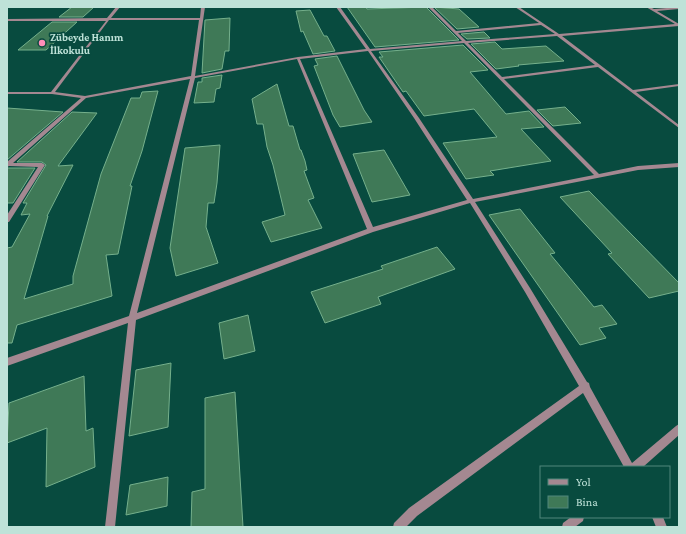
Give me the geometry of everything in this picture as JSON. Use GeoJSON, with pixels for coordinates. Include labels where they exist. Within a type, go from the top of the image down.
{"type":"FeatureCollection","features":[{"type":"Feature","properties":{"kind":"street"},"geometry":{"type":"LineString","coordinates":[[52,93],[118,7]]}},
{"type":"Feature","properties":{"kind":"street"},"geometry":{"type":"LineString","coordinates":[[110,527],[132,318],[193,77],[203,7]]}},
{"type":"Feature","properties":{"kind":"street"},"geometry":{"type":"LineString","coordinates":[[338,7],[369,50],[471,201],[586,386],[628,466]]}},
{"type":"Feature","properties":{"kind":"street"},"geometry":{"type":"LineString","coordinates":[[430,7],[598,176]]}},
{"type":"Feature","properties":{"kind":"street"},"geometry":{"type":"LineString","coordinates":[[517,7],[560,36],[679,127]]}},
{"type":"Feature","properties":{"kind":"street"},"geometry":{"type":"LineString","coordinates":[[648,7],[679,25]]}},
{"type":"Feature","properties":{"kind":"street"},"geometry":{"type":"LineString","coordinates":[[652,10],[679,8]]}},
{"type":"Feature","properties":{"kind":"street"},"geometry":{"type":"LineString","coordinates":[[7,20],[202,19]]}},
{"type":"Feature","properties":{"kind":"street"},"geometry":{"type":"LineString","coordinates":[[454,32],[542,24]]}},
{"type":"Feature","properties":{"kind":"street"},"geometry":{"type":"LineString","coordinates":[[7,93],[52,93],[84,96],[298,58],[369,50],[560,36],[679,25]]}},
{"type":"Feature","properties":{"kind":"street"},"geometry":{"type":"LineString","coordinates":[[298,58],[371,230]]}},
{"type":"Feature","properties":{"kind":"street"},"geometry":{"type":"LineString","coordinates":[[500,78],[598,66]]}},
{"type":"Feature","properties":{"kind":"street"},"geometry":{"type":"LineString","coordinates":[[632,91],[679,85]]}},
{"type":"Feature","properties":{"kind":"street"},"geometry":{"type":"LineString","coordinates":[[7,164],[84,96]]}},
{"type":"Feature","properties":{"kind":"street"},"geometry":{"type":"LineString","coordinates":[[7,164],[42,165],[7,220]]}},
{"type":"Feature","properties":{"kind":"street"},"geometry":{"type":"LineString","coordinates":[[7,363],[371,230],[471,201],[638,168],[679,165]]}},
{"type":"Feature","properties":{"kind":"street"},"geometry":{"type":"LineString","coordinates":[[398,527],[412,512],[586,386]]}},
{"type":"Feature","properties":{"kind":"street"},"geometry":{"type":"LineString","coordinates":[[636,466],[679,429]]}},
{"type":"Feature","properties":{"kind":"street"},"geometry":{"type":"LineString","coordinates":[[567,527],[578,518]]}},
{"type":"Feature","properties":{"kind":"street"},"geometry":{"type":"LineString","coordinates":[[658,518],[662,527]]}},
{"type":"Feature","properties":{"kind":"building"},"geometry":{"type":"Polygon","coordinates":[[[72,7],[94,7],[83,17],[59,17],[72,7]]]}},
{"type":"Feature","properties":{"kind":"building"},"geometry":{"type":"Polygon","coordinates":[[[347,7],[366,7],[367,9],[426,7],[459,40],[375,47],[347,7]]]}},
{"type":"Feature","properties":{"kind":"building"},"geometry":{"type":"Polygon","coordinates":[[[434,7],[459,9],[479,27],[457,29],[434,7]]]}},
{"type":"Feature","properties":{"kind":"building"},"geometry":{"type":"Polygon","coordinates":[[[310,10],[324,36],[327,36],[335,51],[313,54],[303,31],[301,32],[296,11],[310,10]]]}},
{"type":"Feature","properties":{"kind":"building"},"geometry":{"type":"Polygon","coordinates":[[[230,18],[229,51],[225,51],[222,69],[202,73],[205,20],[230,18]]]}},
{"type":"Feature","properties":{"kind":"building"},"geometry":{"type":"Polygon","coordinates":[[[52,22],[77,22],[46,50],[18,50],[52,22]]]}},
{"type":"Feature","properties":{"kind":"building"},"geometry":{"type":"Polygon","coordinates":[[[484,32],[490,38],[467,39],[461,34],[484,32]]]}},
{"type":"Feature","properties":{"kind":"building"},"geometry":{"type":"Polygon","coordinates":[[[495,42],[502,49],[546,46],[564,61],[518,65],[519,66],[496,69],[471,44],[495,42]]]}},
{"type":"Feature","properties":{"kind":"building"},"geometry":{"type":"Polygon","coordinates":[[[463,45],[488,70],[470,72],[506,114],[529,111],[544,127],[521,129],[551,161],[490,171],[494,175],[466,179],[443,143],[497,137],[474,109],[424,116],[406,91],[403,92],[379,57],[383,57],[379,52],[463,45]]]}},
{"type":"Feature","properties":{"kind":"building"},"geometry":{"type":"Polygon","coordinates":[[[337,56],[364,110],[372,122],[340,127],[333,115],[314,66],[318,65],[315,59],[337,56]]]}},
{"type":"Feature","properties":{"kind":"building"},"geometry":{"type":"Polygon","coordinates":[[[222,75],[220,88],[216,89],[214,102],[194,103],[198,82],[202,82],[202,78],[222,75]]]}},
{"type":"Feature","properties":{"kind":"building"},"geometry":{"type":"Polygon","coordinates":[[[277,84],[289,126],[293,126],[305,161],[307,170],[304,171],[314,198],[308,200],[322,228],[271,242],[262,222],[285,215],[267,147],[263,124],[257,124],[252,99],[277,84]]]}},
{"type":"Feature","properties":{"kind":"building"},"geometry":{"type":"Polygon","coordinates":[[[158,91],[142,151],[130,186],[132,186],[118,254],[106,255],[112,296],[17,325],[12,343],[7,343],[7,248],[12,247],[30,214],[21,215],[27,203],[23,203],[46,165],[42,162],[17,162],[72,112],[97,113],[58,166],[73,165],[47,216],[24,299],[73,284],[73,276],[101,174],[131,98],[140,98],[142,92],[158,91]]]}},
{"type":"Feature","properties":{"kind":"building"},"geometry":{"type":"Polygon","coordinates":[[[565,107],[581,123],[553,126],[537,110],[565,107]]]}},
{"type":"Feature","properties":{"kind":"building"},"geometry":{"type":"Polygon","coordinates":[[[7,108],[63,112],[7,160],[7,108]]]}},
{"type":"Feature","properties":{"kind":"building"},"geometry":{"type":"Polygon","coordinates":[[[220,145],[214,203],[208,203],[206,227],[218,263],[176,276],[170,248],[185,148],[220,145]]]}},
{"type":"Feature","properties":{"kind":"building"},"geometry":{"type":"Polygon","coordinates":[[[384,150],[410,195],[372,202],[353,154],[384,150]]]}},
{"type":"Feature","properties":{"kind":"building"},"geometry":{"type":"Polygon","coordinates":[[[7,168],[35,168],[13,203],[7,203],[7,168]]]}},
{"type":"Feature","properties":{"kind":"building"},"geometry":{"type":"Polygon","coordinates":[[[589,191],[679,283],[679,291],[649,298],[608,254],[612,253],[560,197],[589,191]]]}},
{"type":"Feature","properties":{"kind":"building"},"geometry":{"type":"Polygon","coordinates":[[[520,209],[555,253],[550,254],[594,307],[602,305],[617,324],[599,328],[606,338],[580,345],[489,215],[520,209]]]}},
{"type":"Feature","properties":{"kind":"building"},"geometry":{"type":"Polygon","coordinates":[[[437,247],[455,269],[378,297],[381,304],[325,323],[311,292],[383,269],[381,266],[437,247]]]}},
{"type":"Feature","properties":{"kind":"building"},"geometry":{"type":"Polygon","coordinates":[[[248,315],[255,351],[224,359],[219,323],[248,315]]]}},
{"type":"Feature","properties":{"kind":"building"},"geometry":{"type":"Polygon","coordinates":[[[171,363],[168,427],[129,436],[136,370],[171,363]]]}},
{"type":"Feature","properties":{"kind":"building"},"geometry":{"type":"Polygon","coordinates":[[[84,376],[86,431],[93,428],[95,467],[46,487],[47,428],[7,443],[9,403],[84,376]]]}},
{"type":"Feature","properties":{"kind":"building"},"geometry":{"type":"Polygon","coordinates":[[[235,392],[243,527],[191,527],[192,492],[205,489],[205,398],[235,392]]]}},
{"type":"Feature","properties":{"kind":"building"},"geometry":{"type":"Polygon","coordinates":[[[168,477],[167,506],[126,515],[130,485],[168,477]]]}},
{"type":"Feature","properties":{"kind":"place","name":"Zübeyde Hanım İlkokulu"},"geometry":{"type":"Point","coordinates":[42,43]}}]}
